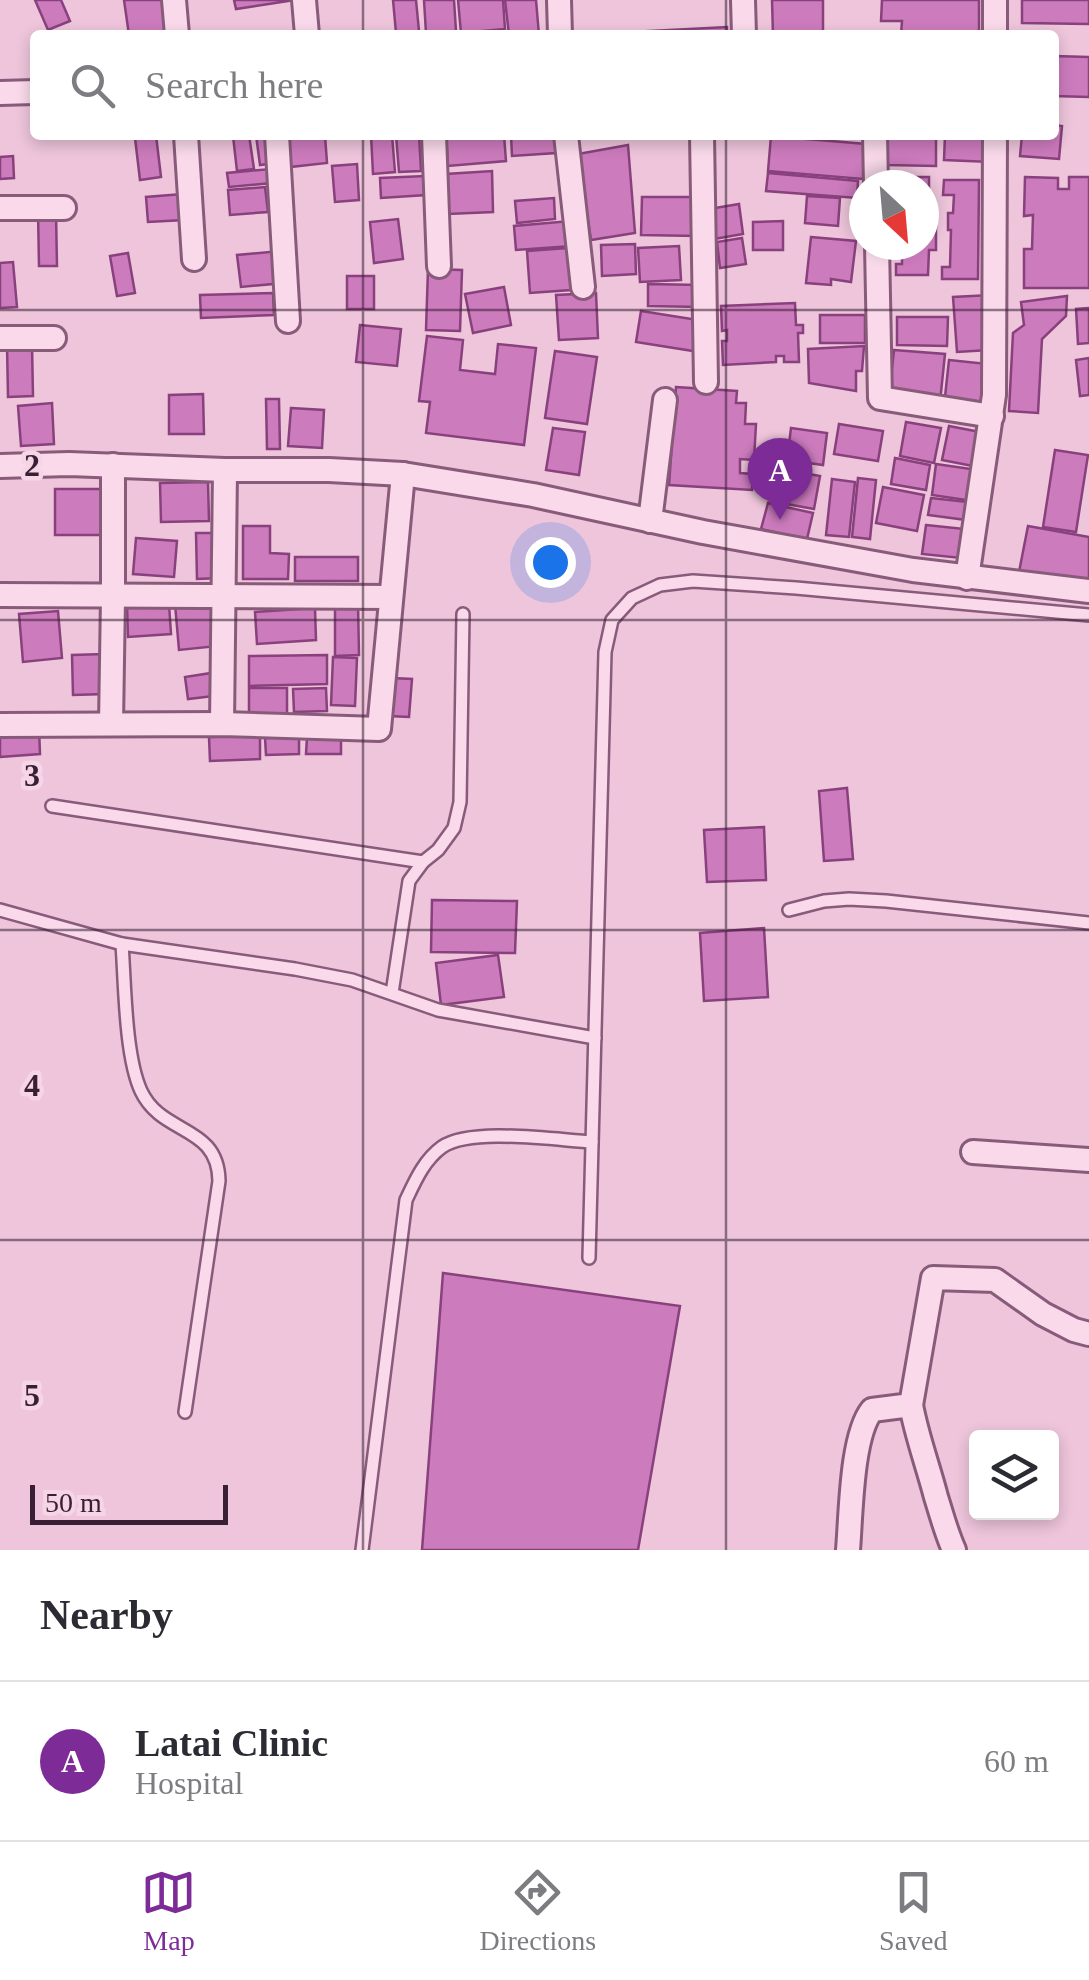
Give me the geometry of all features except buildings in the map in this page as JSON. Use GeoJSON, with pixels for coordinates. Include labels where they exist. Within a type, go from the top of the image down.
{"type":"FeatureCollection","features":[{"type":"Feature","properties":{"kind":"street"},"geometry":{"type":"LineString","coordinates":[[174,0],[177,30]]}},
{"type":"Feature","properties":{"kind":"street"},"geometry":{"type":"LineString","coordinates":[[304,0],[307,30]]}},
{"type":"Feature","properties":{"kind":"street"},"geometry":{"type":"LineString","coordinates":[[559,0],[560,30]]}},
{"type":"Feature","properties":{"kind":"street"},"geometry":{"type":"LineString","coordinates":[[743,0],[744,30]]}},
{"type":"Feature","properties":{"kind":"street"},"geometry":{"type":"LineString","coordinates":[[995,0],[995,30]]}},
{"type":"Feature","properties":{"kind":"street"},"geometry":{"type":"LineString","coordinates":[[0,94],[30,92]]}},
{"type":"Feature","properties":{"kind":"street"},"geometry":{"type":"LineString","coordinates":[[186,140],[194,259]]}},
{"type":"Feature","properties":{"kind":"street"},"geometry":{"type":"LineString","coordinates":[[277,140],[288,321]]}},
{"type":"Feature","properties":{"kind":"street"},"geometry":{"type":"LineString","coordinates":[[434,140],[439,266]]}},
{"type":"Feature","properties":{"kind":"street"},"geometry":{"type":"LineString","coordinates":[[567,140],[583,288]]}},
{"type":"Feature","properties":{"kind":"street"},"geometry":{"type":"LineString","coordinates":[[702,140],[706,382]]}},
{"type":"Feature","properties":{"kind":"street"},"geometry":{"type":"LineString","coordinates":[[875,140],[876,170]]}},
{"type":"Feature","properties":{"kind":"street"},"geometry":{"type":"LineString","coordinates":[[968,578],[992,416],[995,140]]}},
{"type":"Feature","properties":{"kind":"street"},"geometry":{"type":"LineString","coordinates":[[0,208],[64,208]]}},
{"type":"Feature","properties":{"kind":"street"},"geometry":{"type":"LineString","coordinates":[[877,260],[880,398],[992,416]]}},
{"type":"Feature","properties":{"kind":"street"},"geometry":{"type":"LineString","coordinates":[[0,338],[54,338]]}},
{"type":"Feature","properties":{"kind":"street"},"geometry":{"type":"LineString","coordinates":[[650,521],[664,400]]}},
{"type":"Feature","properties":{"kind":"street"},"geometry":{"type":"LineString","coordinates":[[0,466],[112,465],[403,474],[533,494],[798,549],[968,578],[1089,592]]}},
{"type":"Feature","properties":{"kind":"street"},"geometry":{"type":"LineString","coordinates":[[110,724],[112,465]]}},
{"type":"Feature","properties":{"kind":"street"},"geometry":{"type":"LineString","coordinates":[[222,724],[224,470]]}},
{"type":"Feature","properties":{"kind":"street"},"geometry":{"type":"LineString","coordinates":[[0,725],[222,724],[379,729],[403,474]]}},
{"type":"Feature","properties":{"kind":"street"},"geometry":{"type":"LineString","coordinates":[[0,596],[391,597]]}},
{"type":"Feature","properties":{"kind":"street"},"geometry":{"type":"LineString","coordinates":[[974,1152],[1089,1160]]}},
{"type":"Feature","properties":{"kind":"street"},"geometry":{"type":"LineString","coordinates":[[954,1550],[942,1525],[912,1405],[933,1278],[996,1280],[1043,1314],[1089,1334]]}},
{"type":"Feature","properties":{"kind":"street"},"geometry":{"type":"LineString","coordinates":[[848,1550],[853,1484],[864,1421],[872,1410],[912,1405]]}},
{"type":"Feature","properties":{"kind":"lane"},"geometry":{"type":"LineString","coordinates":[[589,1258],[604,652],[612,620],[632,598],[660,585],[693,581],[1089,615]]}},
{"type":"Feature","properties":{"kind":"lane"},"geometry":{"type":"LineString","coordinates":[[392,994],[409,881],[454,828],[460,802],[463,614]]}},
{"type":"Feature","properties":{"kind":"lane"},"geometry":{"type":"LineString","coordinates":[[52,806],[423,862]]}},
{"type":"Feature","properties":{"kind":"lane"},"geometry":{"type":"LineString","coordinates":[[790,910],[824,900],[849,899],[1089,922]]}},
{"type":"Feature","properties":{"kind":"lane"},"geometry":{"type":"LineString","coordinates":[[0,910],[122,944],[352,980],[438,1010],[594,1038]]}},
{"type":"Feature","properties":{"kind":"lane"},"geometry":{"type":"LineString","coordinates":[[122,944],[134,1074],[143,1096],[157,1114],[206,1143],[218,1164],[219,1180],[185,1412]]}},
{"type":"Feature","properties":{"kind":"lane"},"geometry":{"type":"LineString","coordinates":[[362,1550],[406,1200],[420,1171],[441,1148],[459,1140],[492,1136],[592,1142]]}},
{"type":"Feature","properties":{"kind":"place","name":"Latai Clinic"},"geometry":{"type":"Point","coordinates":[780,520]}}]}
